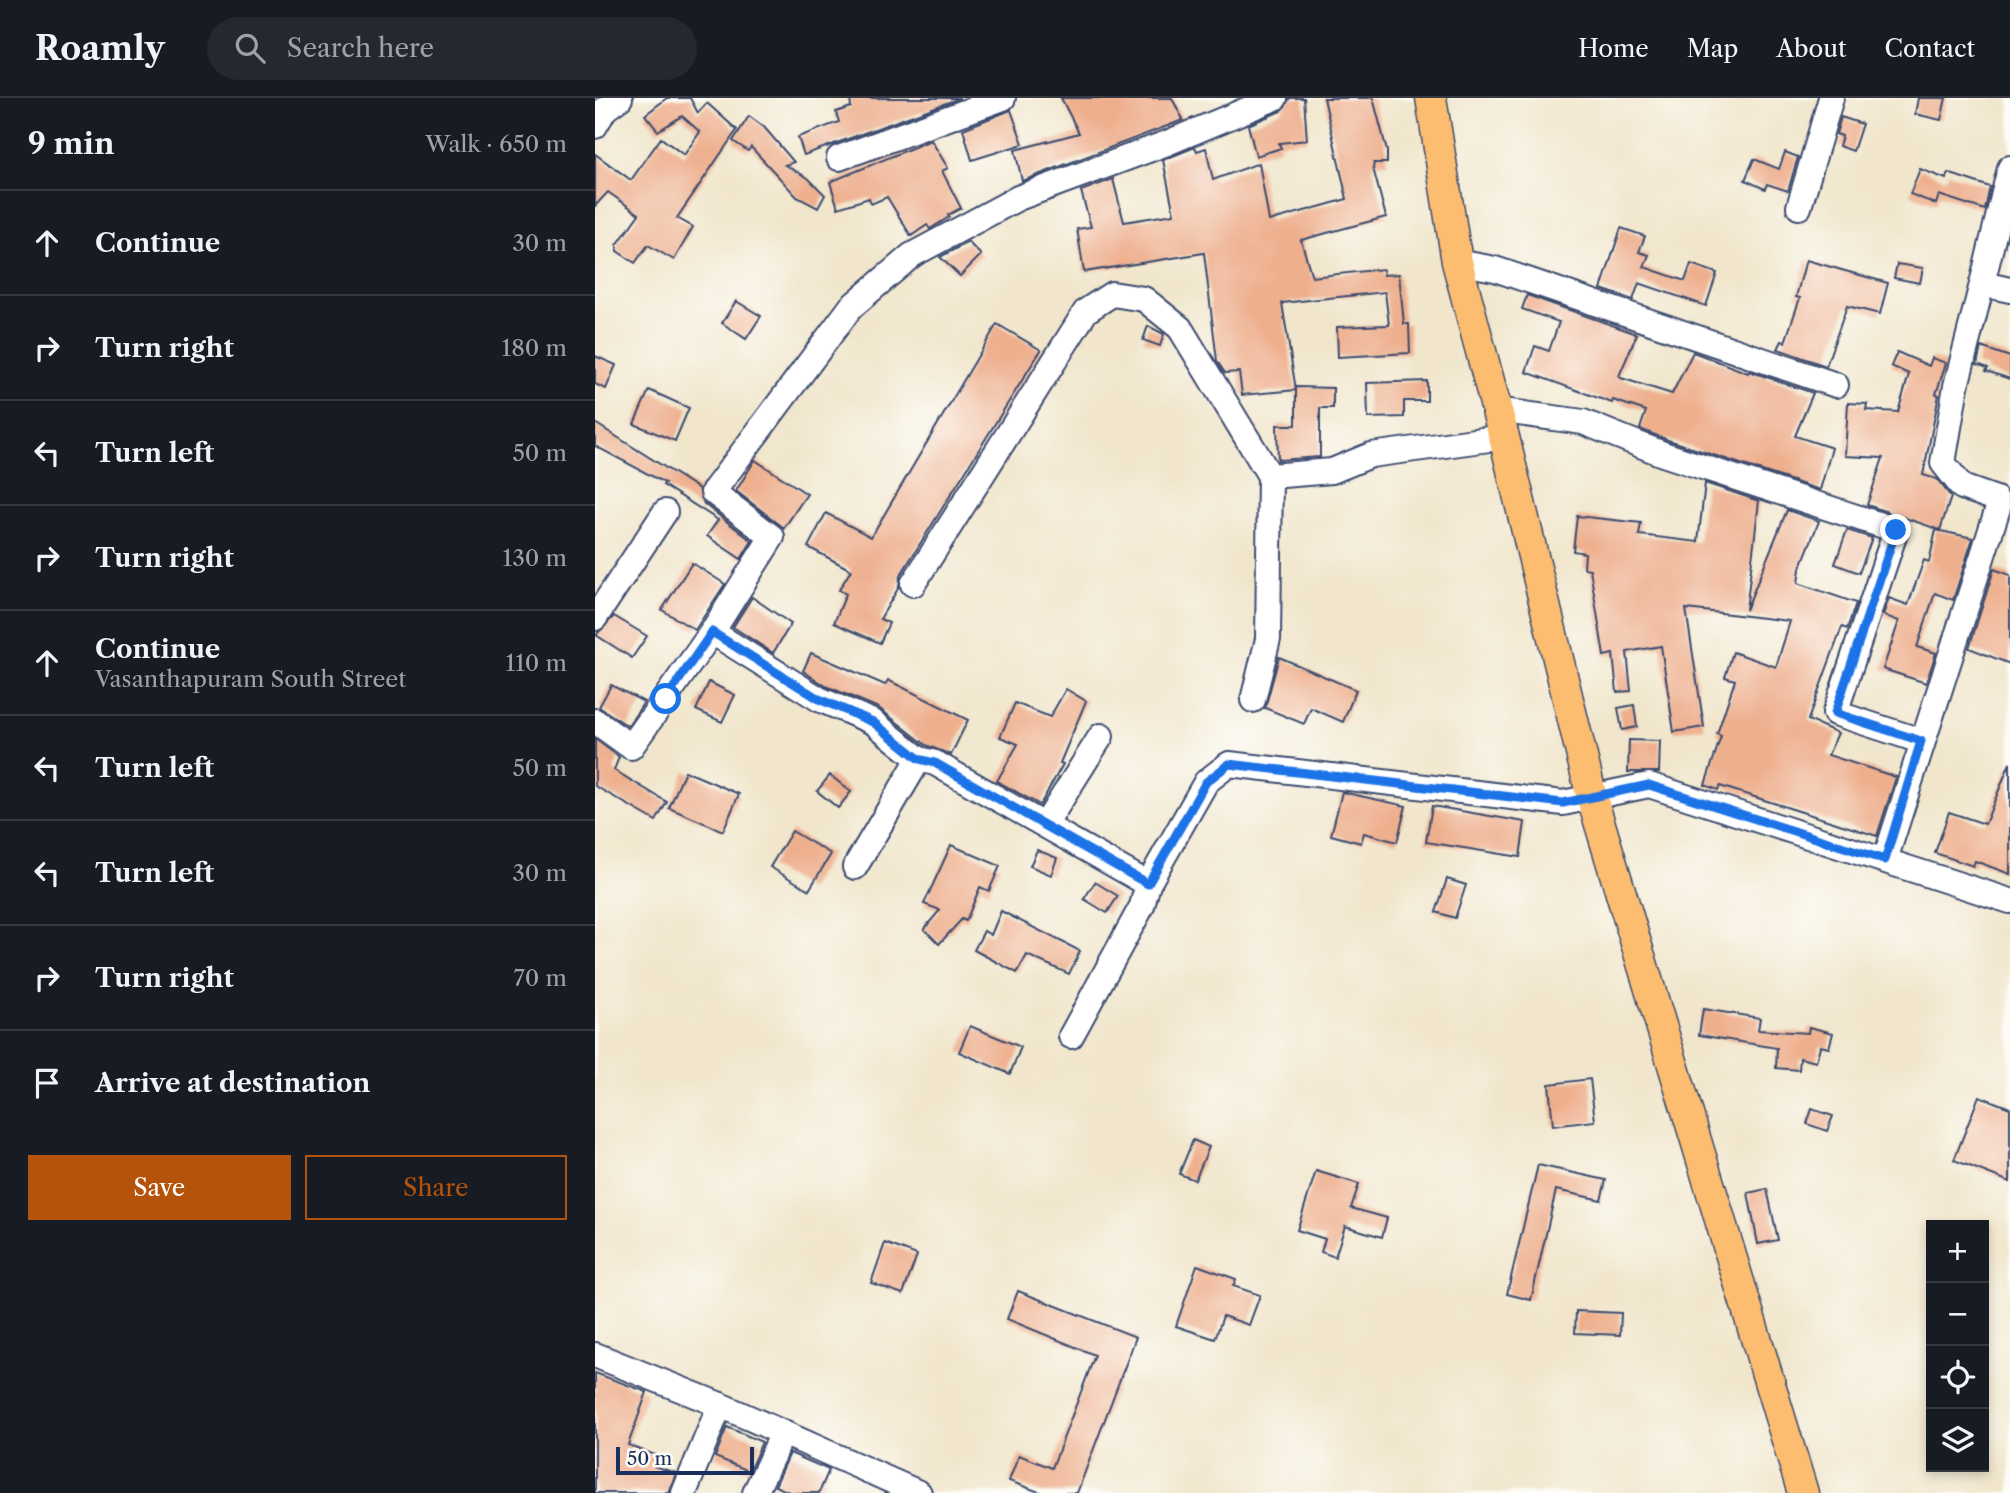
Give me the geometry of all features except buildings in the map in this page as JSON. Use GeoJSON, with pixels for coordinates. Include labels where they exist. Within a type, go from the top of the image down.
{"type":"FeatureCollection","features":[{"type":"Feature","properties":{"kind":"main road"},"geometry":{"type":"LineString","coordinates":[[1431,98],[1457,262],[1500,423],[1592,798],[1803,1493]]}},
{"type":"Feature","properties":{"kind":"street"},"geometry":{"type":"LineString","coordinates":[[595,126],[605,109],[620,98]]}},
{"type":"Feature","properties":{"kind":"street"},"geometry":{"type":"LineString","coordinates":[[839,158],[1003,98]]}},
{"type":"Feature","properties":{"kind":"street"},"geometry":{"type":"LineString","coordinates":[[595,721],[631,747],[712,632],[772,537],[713,492],[851,307],[912,255],[1018,198],[1167,144],[1275,98]]}},
{"type":"Feature","properties":{"kind":"street"},"geometry":{"type":"LineString","coordinates":[[1799,207],[1831,98]]}},
{"type":"Feature","properties":{"kind":"street"},"geometry":{"type":"LineString","coordinates":[[1885,860],[1998,508],[1996,499],[1962,487],[1943,463],[1957,386],[2010,168]]}},
{"type":"Feature","properties":{"kind":"street"},"geometry":{"type":"LineString","coordinates":[[1457,262],[1495,269],[1836,384]]}},
{"type":"Feature","properties":{"kind":"street"},"geometry":{"type":"LineString","coordinates":[[1982,284],[2010,290]]}},
{"type":"Feature","properties":{"kind":"street"},"geometry":{"type":"LineString","coordinates":[[913,584],[1086,311],[1112,294],[1144,299],[1180,328],[1270,476],[1268,639],[1253,700]]}},
{"type":"Feature","properties":{"kind":"street"},"geometry":{"type":"LineString","coordinates":[[1270,476],[1332,471],[1371,455],[1500,423],[1583,422],[1663,454],[1896,530],[1835,713],[1921,741]]}},
{"type":"Feature","properties":{"kind":"street"},"geometry":{"type":"LineString","coordinates":[[595,618],[666,512]]}},
{"type":"Feature","properties":{"kind":"street"},"geometry":{"type":"LineString","coordinates":[[712,632],[819,699],[873,722],[919,759],[935,763],[1148,884]]}},
{"type":"Feature","properties":{"kind":"street"},"geometry":{"type":"LineString","coordinates":[[1045,825],[1101,736]]}},
{"type":"Feature","properties":{"kind":"street"},"geometry":{"type":"LineString","coordinates":[[855,867],[919,759]]}},
{"type":"Feature","properties":{"kind":"street"},"geometry":{"type":"LineString","coordinates":[[1071,1036],[1142,906],[1148,884],[1206,782],[1229,764],[1563,803],[1649,785],[2010,901]]}},
{"type":"Feature","properties":{"kind":"street"},"geometry":{"type":"LineString","coordinates":[[595,1354],[720,1405],[919,1493]]}},
{"type":"Feature","properties":{"kind":"street"},"geometry":{"type":"LineString","coordinates":[[684,1493],[720,1405]]}},
{"type":"Feature","properties":{"kind":"street"},"geometry":{"type":"LineString","coordinates":[[755,1493],[783,1433]]}},
{"type":"Feature","properties":{"kind":"route"},"geometry":{"type":"LineString","coordinates":[[666,699],[712,632],[819,699],[873,722],[919,759],[935,763],[1148,884],[1206,782],[1229,764],[1563,803],[1649,785],[1885,860],[1921,741],[1835,713],[1896,530]]}}]}
